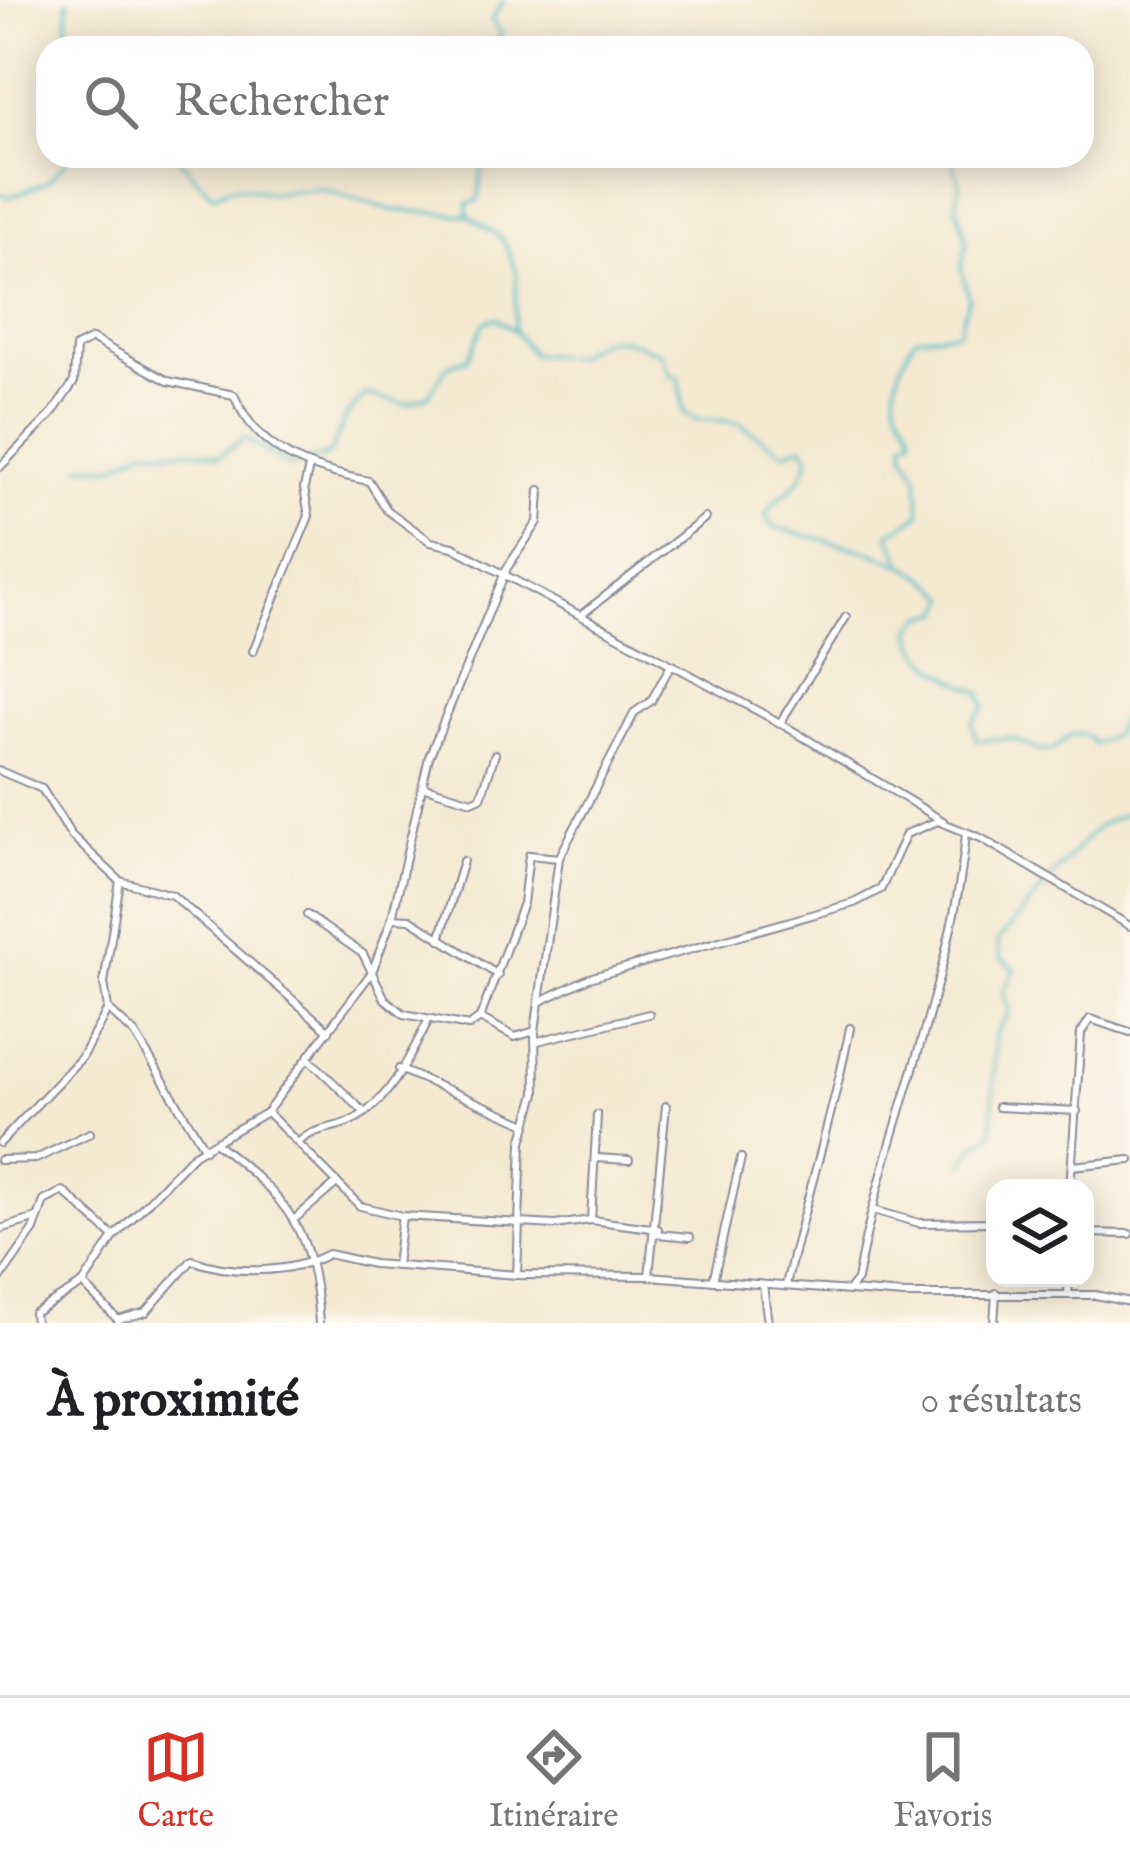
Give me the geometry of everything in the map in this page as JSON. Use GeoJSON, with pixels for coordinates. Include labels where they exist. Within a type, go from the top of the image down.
{"type":"FeatureCollection","features":[{"type":"Feature","properties":{"kind":"street"},"geometry":{"type":"LineString","coordinates":[[0,466],[51,415],[74,382],[76,347],[92,339],[168,381],[234,395],[248,428],[309,466],[369,481],[387,510],[431,542],[453,548],[780,724],[1130,926]]}},
{"type":"Feature","properties":{"kind":"street"},"geometry":{"type":"LineString","coordinates":[[253,651],[309,516],[304,488],[309,466]]}},
{"type":"Feature","properties":{"kind":"street"},"geometry":{"type":"LineString","coordinates":[[35,1323],[34,1312],[83,1284],[114,1237],[194,1154],[267,1112],[372,972],[392,919],[429,758],[505,577],[538,522],[540,490]]}},
{"type":"Feature","properties":{"kind":"street"},"geometry":{"type":"LineString","coordinates":[[581,616],[705,518]]}},
{"type":"Feature","properties":{"kind":"street"},"geometry":{"type":"LineString","coordinates":[[780,724],[846,617]]}},
{"type":"Feature","properties":{"kind":"street"},"geometry":{"type":"LineString","coordinates":[[517,1275],[527,1124],[536,1093],[535,1031],[559,858],[635,712],[651,701],[670,667]]}},
{"type":"Feature","properties":{"kind":"street"},"geometry":{"type":"LineString","coordinates":[[425,787],[472,801],[481,797],[495,754]]}},
{"type":"Feature","properties":{"kind":"street"},"geometry":{"type":"LineString","coordinates":[[0,771],[42,789],[71,835],[119,881],[172,895],[329,1031]]}},
{"type":"Feature","properties":{"kind":"street"},"geometry":{"type":"LineString","coordinates":[[541,1001],[589,978],[854,903],[881,889],[906,834],[943,821]]}},
{"type":"Feature","properties":{"kind":"street"},"geometry":{"type":"LineString","coordinates":[[849,1290],[857,1280],[901,1098],[933,1012],[967,831]]}},
{"type":"Feature","properties":{"kind":"street"},"geometry":{"type":"LineString","coordinates":[[307,915],[363,954],[385,998],[404,1015],[469,1026],[480,1018],[524,903],[529,855],[559,858]]}},
{"type":"Feature","properties":{"kind":"street"},"geometry":{"type":"LineString","coordinates":[[440,939],[463,860]]}},
{"type":"Feature","properties":{"kind":"street"},"geometry":{"type":"LineString","coordinates":[[0,1143],[81,1058],[108,1009],[104,983],[119,881]]}},
{"type":"Feature","properties":{"kind":"street"},"geometry":{"type":"LineString","coordinates":[[392,919],[410,919],[498,975]]}},
{"type":"Feature","properties":{"kind":"street"},"geometry":{"type":"LineString","coordinates":[[108,1009],[135,1034],[205,1149]]}},
{"type":"Feature","properties":{"kind":"street"},"geometry":{"type":"LineString","coordinates":[[538,1041],[650,1014]]}},
{"type":"Feature","properties":{"kind":"street"},"geometry":{"type":"LineString","coordinates":[[480,1018],[515,1036],[535,1031]]}},
{"type":"Feature","properties":{"kind":"street"},"geometry":{"type":"LineString","coordinates":[[1071,1179],[1081,1077],[1076,1058],[1085,1023],[1090,1019],[1130,1032]]}},
{"type":"Feature","properties":{"kind":"street"},"geometry":{"type":"LineString","coordinates":[[298,1143],[313,1131],[364,1113],[399,1070],[427,1022]]}},
{"type":"Feature","properties":{"kind":"street"},"geometry":{"type":"LineString","coordinates":[[785,1285],[817,1160],[830,1131],[850,1028]]}},
{"type":"Feature","properties":{"kind":"street"},"geometry":{"type":"LineString","coordinates":[[309,1059],[364,1113]]}},
{"type":"Feature","properties":{"kind":"street"},"geometry":{"type":"LineString","coordinates":[[399,1070],[527,1124]]}},
{"type":"Feature","properties":{"kind":"street"},"geometry":{"type":"LineString","coordinates":[[649,1276],[666,1106]]}},
{"type":"Feature","properties":{"kind":"street"},"geometry":{"type":"LineString","coordinates":[[998,1107],[1077,1111]]}},
{"type":"Feature","properties":{"kind":"street"},"geometry":{"type":"LineString","coordinates":[[267,1112],[360,1206],[402,1216],[591,1220],[690,1237]]}},
{"type":"Feature","properties":{"kind":"street"},"geometry":{"type":"LineString","coordinates":[[591,1220],[597,1115]]}},
{"type":"Feature","properties":{"kind":"street"},"geometry":{"type":"LineString","coordinates":[[0,1160],[36,1160],[90,1133]]}},
{"type":"Feature","properties":{"kind":"street"},"geometry":{"type":"LineString","coordinates":[[217,1144],[256,1174],[297,1217],[311,1263],[320,1323]]}},
{"type":"Feature","properties":{"kind":"street"},"geometry":{"type":"LineString","coordinates":[[596,1158],[628,1160]]}},
{"type":"Feature","properties":{"kind":"street"},"geometry":{"type":"LineString","coordinates":[[713,1281],[741,1158]]}},
{"type":"Feature","properties":{"kind":"street"},"geometry":{"type":"LineString","coordinates":[[1072,1166],[1130,1160]]}},
{"type":"Feature","properties":{"kind":"street"},"geometry":{"type":"LineString","coordinates":[[297,1217],[338,1183]]}},
{"type":"Feature","properties":{"kind":"street"},"geometry":{"type":"LineString","coordinates":[[0,1279],[44,1202],[63,1191],[114,1237]]}},
{"type":"Feature","properties":{"kind":"street"},"geometry":{"type":"LineString","coordinates":[[873,1210],[919,1223],[986,1222]]}},
{"type":"Feature","properties":{"kind":"street"},"geometry":{"type":"LineString","coordinates":[[396,1266],[402,1216]]}},
{"type":"Feature","properties":{"kind":"street"},"geometry":{"type":"LineString","coordinates":[[0,1229],[39,1217]]}},
{"type":"Feature","properties":{"kind":"street"},"geometry":{"type":"LineString","coordinates":[[1094,1233],[1130,1234]]}},
{"type":"Feature","properties":{"kind":"street"},"geometry":{"type":"LineString","coordinates":[[83,1284],[118,1321],[146,1312],[191,1260],[238,1270],[311,1263],[328,1254],[396,1266],[517,1275],[649,1276],[849,1290],[1068,1295],[1130,1302]]}},
{"type":"Feature","properties":{"kind":"street"},"geometry":{"type":"LineString","coordinates":[[762,1284],[768,1323]]}},
{"type":"Feature","properties":{"kind":"street"},"geometry":{"type":"LineString","coordinates":[[1068,1287],[1068,1295]]}},
{"type":"Feature","properties":{"kind":"street"},"geometry":{"type":"LineString","coordinates":[[994,1323],[996,1293]]}},
{"type":"Feature","properties":{"kind":"waterway"},"geometry":{"type":"LineString","coordinates":[[67,36],[68,0]]}},
{"type":"Feature","properties":{"kind":"waterway"},"geometry":{"type":"LineString","coordinates":[[500,36],[491,20],[504,0]]}},
{"type":"Feature","properties":{"kind":"waterway"},"geometry":{"type":"LineString","coordinates":[[0,194],[10,197],[47,182],[60,168]]}},
{"type":"Feature","properties":{"kind":"waterway"},"geometry":{"type":"LineString","coordinates":[[187,168],[213,195],[234,186],[271,193],[321,189],[391,210],[468,215],[502,239],[508,251],[517,273],[514,330],[532,354],[575,357],[607,339],[637,344],[662,353],[670,374],[679,377],[684,413],[695,419],[737,422],[784,452],[803,446],[809,457],[806,468],[766,515],[772,526],[889,559],[910,568],[949,598],[942,612],[923,617],[912,629],[928,661],[981,693],[985,706],[972,723],[976,740],[1010,738],[1040,751],[1054,749],[1071,735],[1086,735],[1094,744],[1113,735],[1130,702]]}},
{"type":"Feature","properties":{"kind":"waterway"},"geometry":{"type":"LineString","coordinates":[[468,215],[468,203],[478,201],[482,168]]}},
{"type":"Feature","properties":{"kind":"waterway"},"geometry":{"type":"LineString","coordinates":[[903,563],[889,534],[920,515],[918,476],[905,453],[905,441],[913,437],[897,403],[897,378],[915,337],[958,332],[969,298],[961,268],[967,242],[956,206],[960,183],[955,168]]}},
{"type":"Feature","properties":{"kind":"waterway"},"geometry":{"type":"LineString","coordinates":[[81,466],[114,466],[146,448],[219,456],[245,438],[291,467],[330,454],[345,418],[365,395],[407,404],[428,396],[448,365],[468,359],[484,323],[496,318],[513,330]]}},
{"type":"Feature","properties":{"kind":"waterway"},"geometry":{"type":"LineString","coordinates":[[963,1165],[974,1146],[992,1135],[995,1034],[1010,1011],[1003,993],[1015,969],[1001,958],[997,941],[1098,827],[1130,809]]}}]}
